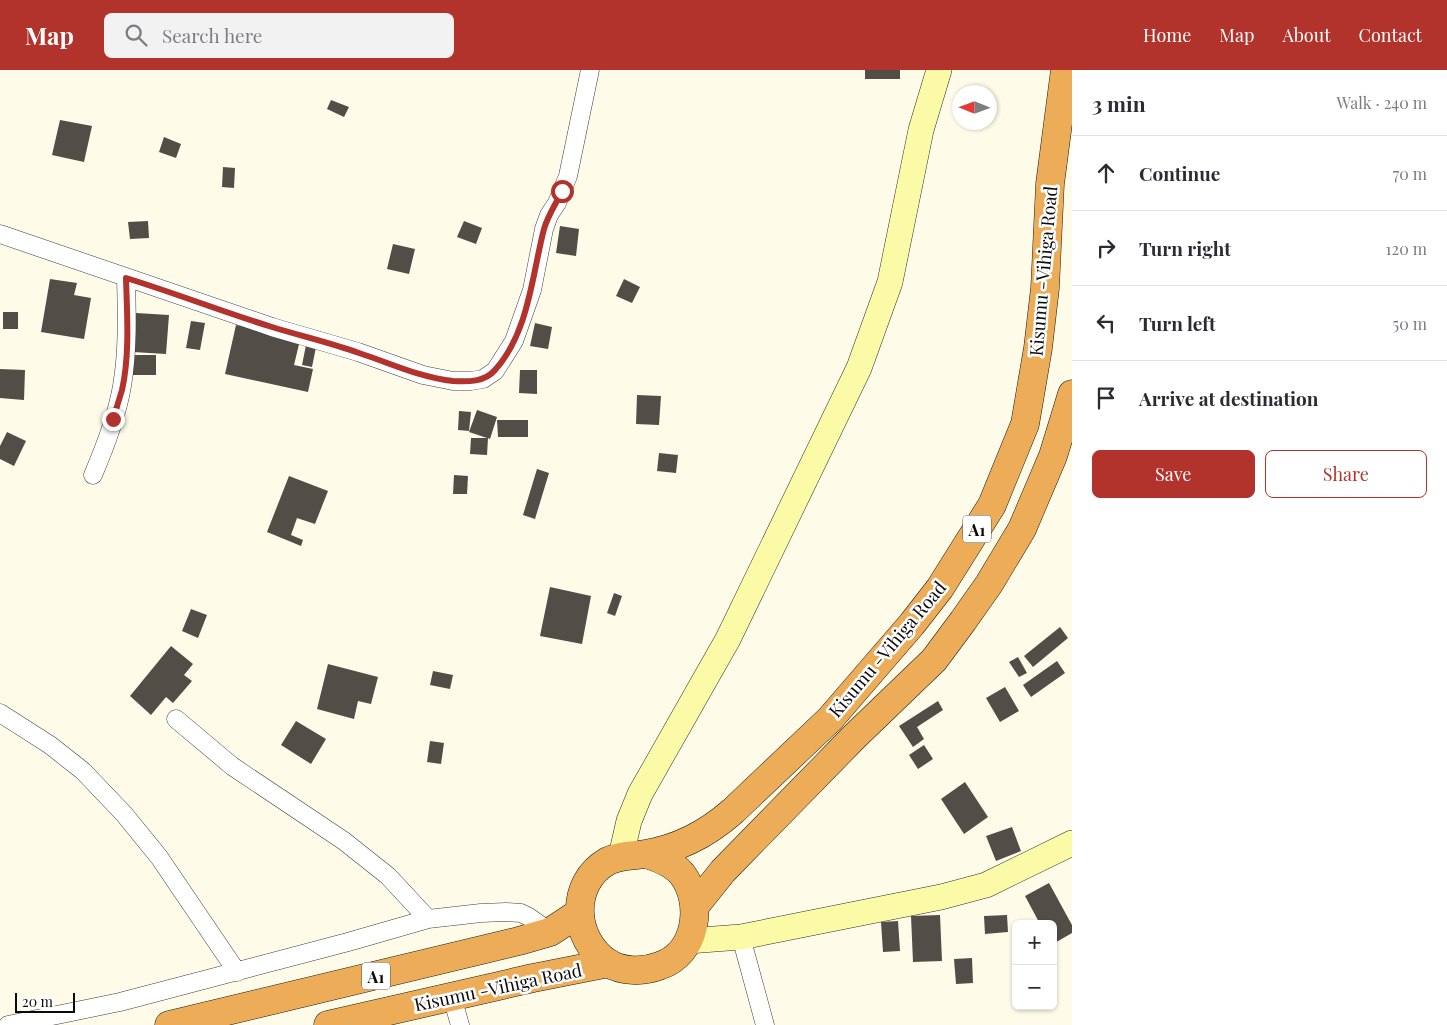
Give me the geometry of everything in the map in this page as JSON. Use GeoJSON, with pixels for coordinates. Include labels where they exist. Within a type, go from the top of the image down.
{"type":"FeatureCollection","features":[{"type":"Feature","properties":{"kind":"highway","name":"Kisumu -Vihiga Road"},"geometry":{"type":"LineString","coordinates":[[633,855],[696,837],[718,824],[733,812],[830,719],[912,624],[940,588],[992,505],[1025,424],[1038,348],[1045,288],[1050,184],[1065,70]]}},
{"type":"Feature","properties":{"kind":"highway","name":"Kisumu -Vihiga Road"},"geometry":{"type":"LineString","coordinates":[[695,906],[723,871],[854,736],[934,660],[946,644],[989,584],[1022,529],[1053,456],[1072,394]]}},
{"type":"Feature","properties":{"kind":"highway","name":"A1"},"geometry":{"type":"LineString","coordinates":[[633,855],[665,860],[681,873],[691,888],[695,906],[694,924],[688,941],[676,956],[661,966],[644,970],[626,970],[609,964],[593,951],[583,933],[579,913],[582,893],[592,875],[607,862],[633,855]]}},
{"type":"Feature","properties":{"kind":"highway","name":"A1"},"geometry":{"type":"LineString","coordinates":[[169,1025],[519,942],[550,932],[579,913]]}},
{"type":"Feature","properties":{"kind":"highway","name":"Kisumu -Vihiga Road"},"geometry":{"type":"LineString","coordinates":[[328,1025],[533,978],[609,964]]}},
{"type":"Feature","properties":{"kind":"street"},"geometry":{"type":"LineString","coordinates":[[0,234],[272,327],[358,352],[423,375],[453,381],[483,379],[495,371],[514,341],[532,290],[544,229],[568,176],[590,70]]}},
{"type":"Feature","properties":{"kind":"street"},"geometry":{"type":"LineString","coordinates":[[633,855],[629,821],[640,794],[728,639],[858,368],[890,282],[921,130],[939,70]]}},
{"type":"Feature","properties":{"kind":"street"},"geometry":{"type":"LineString","coordinates":[[93,475],[103,452],[122,388],[127,312],[126,278]]}},
{"type":"Feature","properties":{"kind":"street"},"geometry":{"type":"LineString","coordinates":[[0,713],[50,745],[83,771],[124,814],[159,857],[237,972]]}},
{"type":"Feature","properties":{"kind":"street"},"geometry":{"type":"LineString","coordinates":[[176,719],[232,766],[344,841],[388,876],[428,919]]}},
{"type":"Feature","properties":{"kind":"street"},"geometry":{"type":"LineString","coordinates":[[688,941],[741,937],[899,906],[986,885],[1071,846]]}},
{"type":"Feature","properties":{"kind":"street"},"geometry":{"type":"LineString","coordinates":[[8,1025],[120,1002],[428,919],[481,913],[521,913],[550,932]]}},
{"type":"Feature","properties":{"kind":"street"},"geometry":{"type":"LineString","coordinates":[[741,937],[765,1025]]}},
{"type":"Feature","properties":{"kind":"street"},"geometry":{"type":"LineString","coordinates":[[452,997],[460,1025]]}},
{"type":"Feature","properties":{"kind":"building"},"geometry":{"type":"Polygon","coordinates":[[[865,70],[900,70],[900,79],[865,79],[865,70]]]}},
{"type":"Feature","properties":{"kind":"building"},"geometry":{"type":"Polygon","coordinates":[[[331,100],[349,107],[344,117],[327,109],[331,100]]]}},
{"type":"Feature","properties":{"kind":"building"},"geometry":{"type":"Polygon","coordinates":[[[60,120],[92,126],[84,162],[52,155],[60,120]]]}},
{"type":"Feature","properties":{"kind":"building"},"geometry":{"type":"Polygon","coordinates":[[[164,137],[181,144],[176,158],[159,152],[164,137]]]}},
{"type":"Feature","properties":{"kind":"building"},"geometry":{"type":"Polygon","coordinates":[[[223,167],[235,168],[234,188],[222,187],[223,167]]]}},
{"type":"Feature","properties":{"kind":"building"},"geometry":{"type":"Polygon","coordinates":[[[148,221],[149,238],[130,239],[128,222],[148,221]]]}},
{"type":"Feature","properties":{"kind":"building"},"geometry":{"type":"Polygon","coordinates":[[[464,221],[482,228],[476,244],[457,237],[464,221]]]}},
{"type":"Feature","properties":{"kind":"building"},"geometry":{"type":"Polygon","coordinates":[[[560,226],[579,229],[576,256],[556,253],[560,226]]]}},
{"type":"Feature","properties":{"kind":"building"},"geometry":{"type":"Polygon","coordinates":[[[393,244],[415,249],[409,274],[387,269],[393,244]]]}},
{"type":"Feature","properties":{"kind":"building"},"geometry":{"type":"Polygon","coordinates":[[[50,279],[77,283],[74,295],[91,298],[84,339],[41,332],[50,279]]]}},
{"type":"Feature","properties":{"kind":"building"},"geometry":{"type":"Polygon","coordinates":[[[624,279],[640,287],[632,303],[616,296],[624,279]]]}},
{"type":"Feature","properties":{"kind":"building"},"geometry":{"type":"Polygon","coordinates":[[[3,312],[18,312],[18,329],[3,329],[3,312]]]}},
{"type":"Feature","properties":{"kind":"building"},"geometry":{"type":"Polygon","coordinates":[[[136,313],[169,315],[166,354],[133,352],[136,313]]]}},
{"type":"Feature","properties":{"kind":"building"},"geometry":{"type":"Polygon","coordinates":[[[191,321],[205,323],[200,350],[186,348],[191,321]]]}},
{"type":"Feature","properties":{"kind":"building"},"geometry":{"type":"Polygon","coordinates":[[[535,323],[552,327],[548,349],[530,346],[535,323]]]}},
{"type":"Feature","properties":{"kind":"building"},"geometry":{"type":"Polygon","coordinates":[[[236,325],[300,340],[294,365],[313,369],[308,392],[225,374],[236,325]]]}},
{"type":"Feature","properties":{"kind":"building"},"geometry":{"type":"Polygon","coordinates":[[[306,345],[316,347],[312,367],[302,365],[306,345]]]}},
{"type":"Feature","properties":{"kind":"building"},"geometry":{"type":"Polygon","coordinates":[[[131,355],[156,355],[156,375],[132,375],[131,355]]]}},
{"type":"Feature","properties":{"kind":"building"},"geometry":{"type":"Polygon","coordinates":[[[0,369],[25,370],[24,400],[0,398],[0,369]]]}},
{"type":"Feature","properties":{"kind":"building"},"geometry":{"type":"Polygon","coordinates":[[[520,370],[537,370],[537,394],[519,393],[520,370]]]}},
{"type":"Feature","properties":{"kind":"building"},"geometry":{"type":"Polygon","coordinates":[[[637,395],[661,396],[659,425],[636,424],[637,395]]]}},
{"type":"Feature","properties":{"kind":"building"},"geometry":{"type":"Polygon","coordinates":[[[477,410],[497,417],[490,439],[488,438],[487,455],[470,454],[471,438],[487,438],[469,432],[477,410]]]}},
{"type":"Feature","properties":{"kind":"building"},"geometry":{"type":"Polygon","coordinates":[[[459,411],[471,412],[469,431],[458,430],[459,411]]]}},
{"type":"Feature","properties":{"kind":"building"},"geometry":{"type":"Polygon","coordinates":[[[497,420],[528,420],[528,437],[498,437],[497,420]]]}},
{"type":"Feature","properties":{"kind":"building"},"geometry":{"type":"Polygon","coordinates":[[[7,432],[26,441],[14,466],[0,459],[0,446],[7,432]]]}},
{"type":"Feature","properties":{"kind":"building"},"geometry":{"type":"Polygon","coordinates":[[[659,453],[678,455],[676,473],[657,471],[659,453]]]}},
{"type":"Feature","properties":{"kind":"building"},"geometry":{"type":"Polygon","coordinates":[[[537,469],[549,473],[535,519],[523,515],[537,469]]]}},
{"type":"Feature","properties":{"kind":"building"},"geometry":{"type":"Polygon","coordinates":[[[454,475],[468,476],[467,494],[453,494],[454,475]]]}},
{"type":"Feature","properties":{"kind":"building"},"geometry":{"type":"Polygon","coordinates":[[[289,476],[328,491],[315,524],[297,518],[291,535],[303,540],[301,546],[267,532],[289,476]]]}},
{"type":"Feature","properties":{"kind":"building"},"geometry":{"type":"Polygon","coordinates":[[[550,587],[591,596],[582,644],[540,636],[550,587]]]}},
{"type":"Feature","properties":{"kind":"building"},"geometry":{"type":"Polygon","coordinates":[[[614,593],[622,596],[615,616],[607,613],[614,593]]]}},
{"type":"Feature","properties":{"kind":"building"},"geometry":{"type":"Polygon","coordinates":[[[191,609],[207,615],[198,638],[182,631],[191,609]]]}},
{"type":"Feature","properties":{"kind":"building"},"geometry":{"type":"Polygon","coordinates":[[[1060,627],[1068,638],[1033,667],[1024,656],[1060,627]]]}},
{"type":"Feature","properties":{"kind":"building"},"geometry":{"type":"Polygon","coordinates":[[[171,646],[193,664],[184,675],[192,681],[173,703],[166,697],[151,715],[130,696],[171,646]]]}},
{"type":"Feature","properties":{"kind":"building"},"geometry":{"type":"Polygon","coordinates":[[[1018,657],[1027,673],[1019,677],[1009,662],[1018,657]]]}},
{"type":"Feature","properties":{"kind":"building"},"geometry":{"type":"Polygon","coordinates":[[[1057,661],[1065,673],[1031,697],[1023,685],[1057,661]]]}},
{"type":"Feature","properties":{"kind":"building"},"geometry":{"type":"Polygon","coordinates":[[[328,664],[378,677],[371,704],[358,701],[354,719],[317,709],[328,664]]]}},
{"type":"Feature","properties":{"kind":"building"},"geometry":{"type":"Polygon","coordinates":[[[433,671],[453,675],[450,689],[430,685],[433,671]]]}},
{"type":"Feature","properties":{"kind":"building"},"geometry":{"type":"Polygon","coordinates":[[[1005,687],[1019,711],[1000,722],[986,698],[1005,687]]]}},
{"type":"Feature","properties":{"kind":"building"},"geometry":{"type":"Polygon","coordinates":[[[938,701],[943,710],[917,727],[924,739],[913,747],[899,726],[938,701]]]}},
{"type":"Feature","properties":{"kind":"building"},"geometry":{"type":"Polygon","coordinates":[[[296,721],[326,739],[311,764],[281,745],[296,721]]]}},
{"type":"Feature","properties":{"kind":"building"},"geometry":{"type":"Polygon","coordinates":[[[430,741],[444,743],[441,764],[427,762],[430,741]]]}},
{"type":"Feature","properties":{"kind":"building"},"geometry":{"type":"Polygon","coordinates":[[[924,745],[933,759],[918,769],[909,755],[924,745]]]}},
{"type":"Feature","properties":{"kind":"building"},"geometry":{"type":"Polygon","coordinates":[[[965,782],[988,817],[964,834],[941,799],[965,782]]]}},
{"type":"Feature","properties":{"kind":"building"},"geometry":{"type":"Polygon","coordinates":[[[1012,827],[1021,851],[996,861],[986,836],[1012,827]]]}},
{"type":"Feature","properties":{"kind":"building"},"geometry":{"type":"Polygon","coordinates":[[[1049,883],[1072,925],[1072,933],[1057,942],[1057,920],[1038,920],[1025,896],[1049,883]]]}},
{"type":"Feature","properties":{"kind":"building"},"geometry":{"type":"Polygon","coordinates":[[[940,915],[942,961],[913,962],[911,916],[940,915]]]}},
{"type":"Feature","properties":{"kind":"building"},"geometry":{"type":"Polygon","coordinates":[[[1007,915],[1008,932],[985,934],[984,916],[1007,915]]]}},
{"type":"Feature","properties":{"kind":"building"},"geometry":{"type":"Polygon","coordinates":[[[898,921],[900,951],[883,952],[881,922],[898,921]]]}},
{"type":"Feature","properties":{"kind":"building"},"geometry":{"type":"Polygon","coordinates":[[[972,958],[973,983],[956,984],[954,959],[972,958]]]}},
{"type":"Feature","properties":{"kind":"route"},"geometry":{"type":"LineString","coordinates":[[113,419],[122,388],[125,363],[126,278],[272,327],[358,352],[423,375],[453,381],[483,379],[495,371],[514,341],[532,290],[544,229],[562,191]]}}]}
